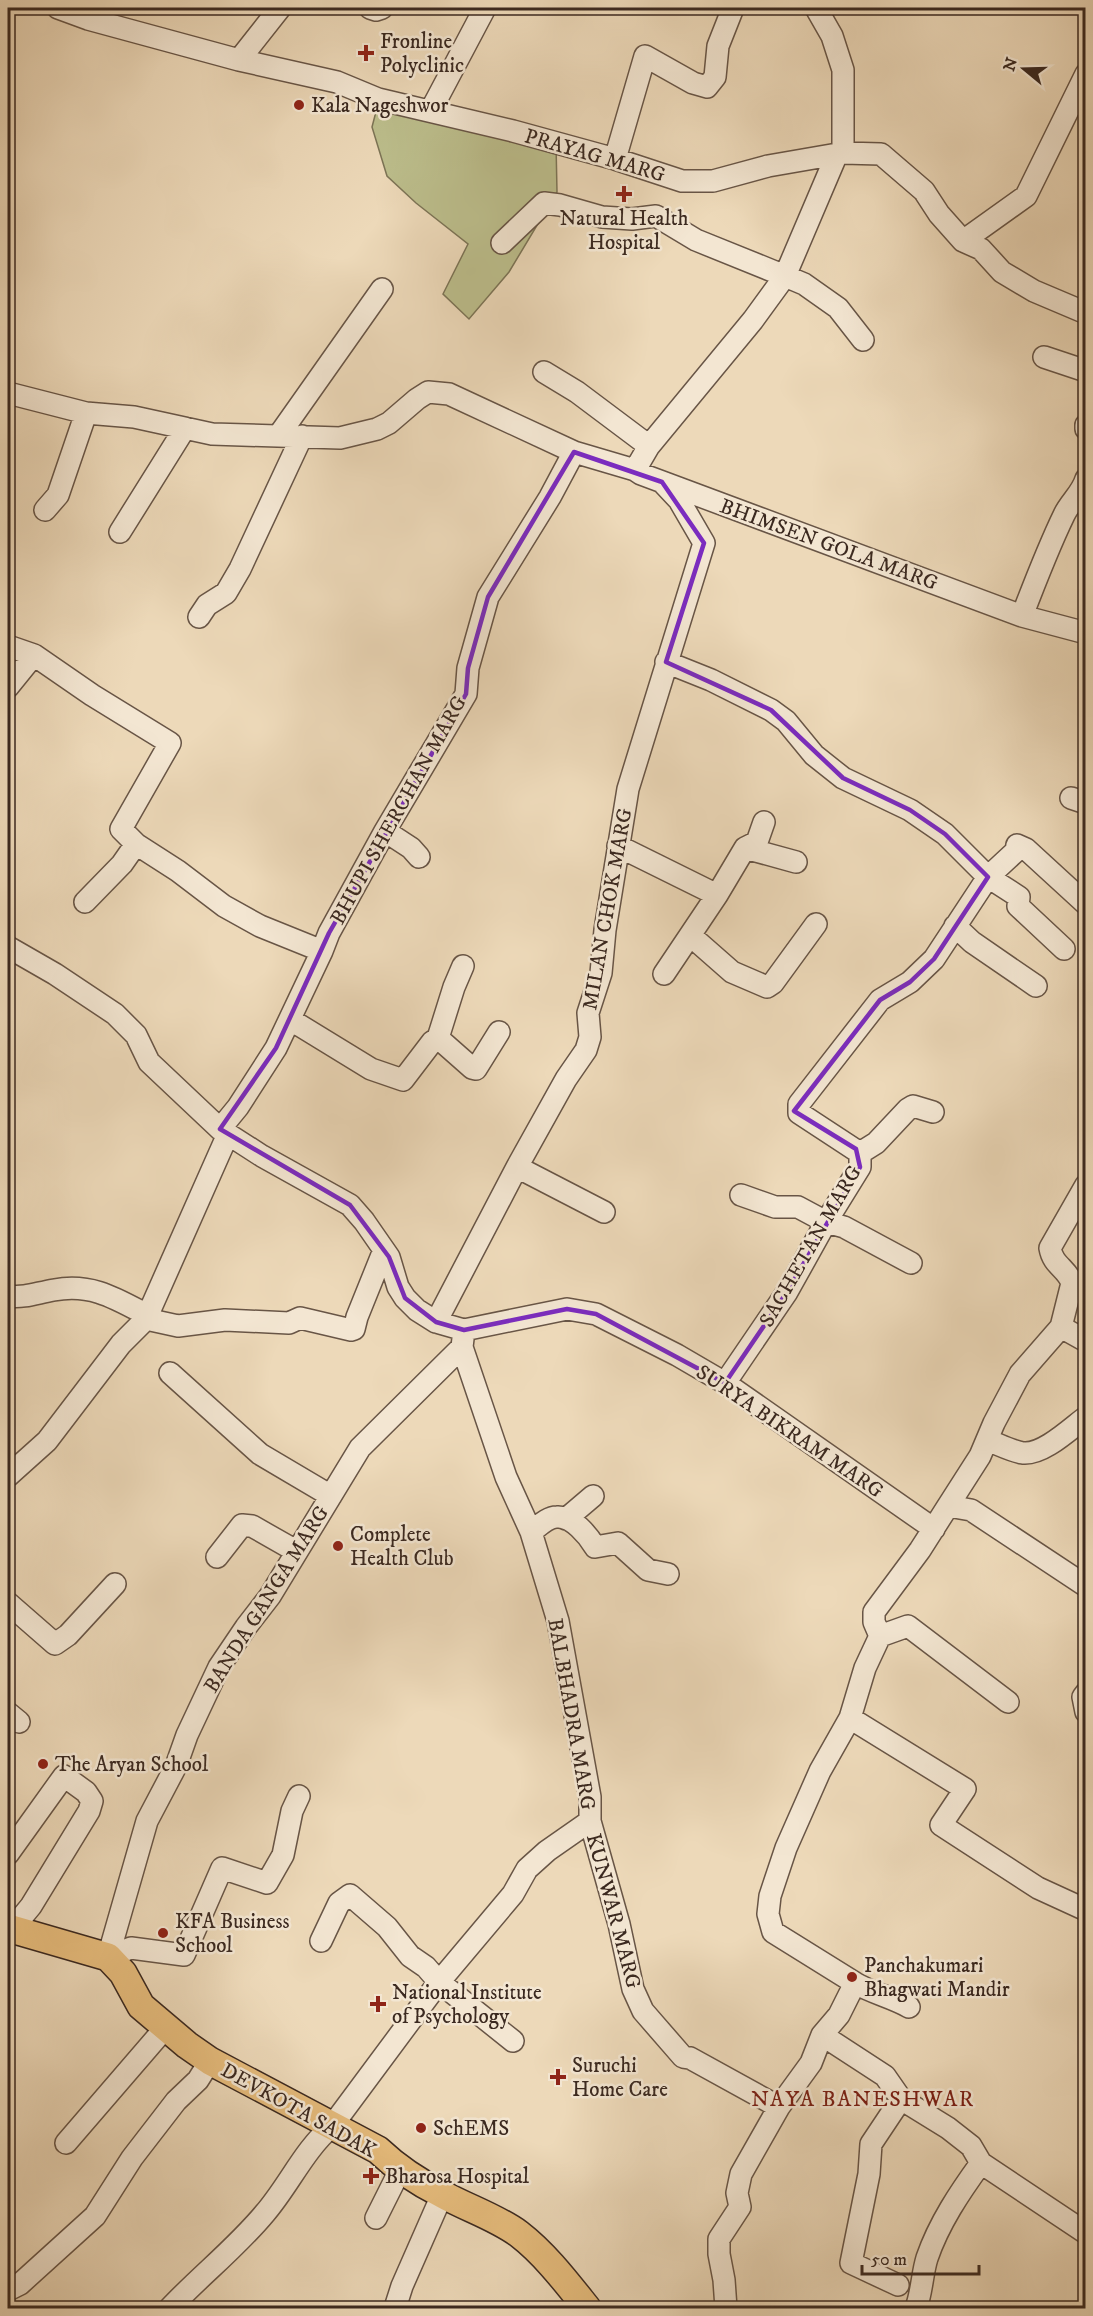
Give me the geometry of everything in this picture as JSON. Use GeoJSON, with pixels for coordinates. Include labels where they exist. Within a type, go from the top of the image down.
{"type":"FeatureCollection","features":[{"type":"Feature","properties":{"kind":"main road"},"geometry":{"type":"LineString","coordinates":[[9,1930],[108,1957]]}},
{"type":"Feature","properties":{"kind":"main road","name":"DEVKOTA SADAK"},"geometry":{"type":"LineString","coordinates":[[108,1957],[123,1973],[141,2006],[210,2061],[378,2151],[400,2170],[442,2195],[501,2222],[542,2255],[583,2307]]}},
{"type":"Feature","properties":{"kind":"street","name":"PRAYAG MARG"},"geometry":{"type":"LineString","coordinates":[[58,8],[88,19],[239,60],[337,82],[378,99],[431,110],[615,159],[682,180],[713,181],[768,166],[840,154],[881,154],[924,191],[939,214],[963,241],[981,249],[1002,272],[1034,291],[1086,313]]}},
{"type":"Feature","properties":{"kind":"street"},"geometry":{"type":"LineString","coordinates":[[239,60],[280,8]]}},
{"type":"Feature","properties":{"kind":"street"},"geometry":{"type":"LineString","coordinates":[[370,8],[376,10],[382,8]]}},
{"type":"Feature","properties":{"kind":"street"},"geometry":{"type":"LineString","coordinates":[[431,110],[485,8]]}},
{"type":"Feature","properties":{"kind":"street"},"geometry":{"type":"LineString","coordinates":[[615,159],[645,56],[693,83],[707,87],[715,77],[718,46],[733,8]]}},
{"type":"Feature","properties":{"kind":"street"},"geometry":{"type":"LineString","coordinates":[[635,470],[649,446],[753,320],[783,279],[840,154],[843,70],[832,36],[816,8]]}},
{"type":"Feature","properties":{"kind":"street"},"geometry":{"type":"LineString","coordinates":[[963,241],[1026,196],[1086,74]]}},
{"type":"Feature","properties":{"kind":"street"},"geometry":{"type":"LineString","coordinates":[[502,243],[544,203],[602,216],[632,219],[656,216],[696,240],[783,279],[804,284],[838,308],[863,340]]}},
{"type":"Feature","properties":{"kind":"street"},"geometry":{"type":"LineString","coordinates":[[279,435],[382,289]]}},
{"type":"Feature","properties":{"kind":"street"},"geometry":{"type":"LineString","coordinates":[[1044,357],[1086,371]]}},
{"type":"Feature","properties":{"kind":"street"},"geometry":{"type":"LineString","coordinates":[[544,372],[577,392],[649,446]]}},
{"type":"Feature","properties":{"kind":"street","name":"BHIMSEN GOLA MARG"},"geometry":{"type":"LineString","coordinates":[[302,436],[340,438],[377,429],[389,423],[428,392],[449,394],[574,452],[635,470],[1022,616],[1086,633]]}},
{"type":"Feature","properties":{"kind":"street"},"geometry":{"type":"LineString","coordinates":[[8,393],[86,413],[134,417],[212,434],[302,436],[240,569],[226,593],[207,605],[199,617]]}},
{"type":"Feature","properties":{"kind":"street"},"geometry":{"type":"LineString","coordinates":[[45,510],[58,495],[86,413]]}},
{"type":"Feature","properties":{"kind":"street"},"geometry":{"type":"LineString","coordinates":[[120,532],[185,428]]}},
{"type":"Feature","properties":{"kind":"street","name":"BHUPI SHERCHAN MARG"},"geometry":{"type":"LineString","coordinates":[[8,1476],[47,1441],[121,1344],[146,1317],[173,1260],[224,1131],[291,1020],[329,933],[385,831],[466,694],[468,668],[488,597],[550,497],[574,452]]}},
{"type":"Feature","properties":{"kind":"street"},"geometry":{"type":"LineString","coordinates":[[1022,616],[1065,512],[1083,488],[1086,479]]}},
{"type":"Feature","properties":{"kind":"street","name":"MILAN CHOK MARG"},"geometry":{"type":"LineString","coordinates":[[436,1322],[517,1167],[566,1079],[586,1050],[590,1037],[588,1013],[601,973],[605,930],[628,789],[704,543],[679,500],[662,482]]}},
{"type":"Feature","properties":{"kind":"street"},"geometry":{"type":"LineString","coordinates":[[8,646],[34,655],[170,743],[121,830],[136,844],[224,906],[260,926],[322,951]]}},
{"type":"Feature","properties":{"kind":"street"},"geometry":{"type":"LineString","coordinates":[[8,687],[34,655]]}},
{"type":"Feature","properties":{"kind":"street"},"geometry":{"type":"LineString","coordinates":[[666,662],[711,680],[771,710],[786,721],[814,755],[843,778],[910,810],[945,834],[988,877],[1019,897],[1018,906],[1064,950]]}},
{"type":"Feature","properties":{"kind":"street"},"geometry":{"type":"LineString","coordinates":[[664,974],[691,936],[745,848],[757,842],[764,822]]}},
{"type":"Feature","properties":{"kind":"street"},"geometry":{"type":"LineString","coordinates":[[385,831],[411,848],[419,857]]}},
{"type":"Feature","properties":{"kind":"street"},"geometry":{"type":"LineString","coordinates":[[85,902],[122,864],[136,844]]}},
{"type":"Feature","properties":{"kind":"street","name":"SACHETAN MARG"},"geometry":{"type":"LineString","coordinates":[[725,1383],[787,1292],[860,1167],[860,1153],[799,1113],[799,1104],[880,1000],[910,982],[934,959],[988,877],[1016,851],[1017,845],[1026,849],[1086,904]]}},
{"type":"Feature","properties":{"kind":"street"},"geometry":{"type":"LineString","coordinates":[[618,846],[717,895]]}},
{"type":"Feature","properties":{"kind":"street"},"geometry":{"type":"LineString","coordinates":[[745,848],[796,862]]}},
{"type":"Feature","properties":{"kind":"street"},"geometry":{"type":"LineString","coordinates":[[691,936],[732,972],[767,987],[773,983],[816,924]]}},
{"type":"Feature","properties":{"kind":"street"},"geometry":{"type":"LineString","coordinates":[[955,926],[972,942],[1036,986]]}},
{"type":"Feature","properties":{"kind":"street"},"geometry":{"type":"LineString","coordinates":[[8,947],[56,974],[115,1014],[136,1035],[149,1062],[224,1131],[269,1160],[350,1205],[384,1250],[395,1272],[398,1287],[405,1298],[417,1310],[463,1338]]}},
{"type":"Feature","properties":{"kind":"street"},"geometry":{"type":"LineString","coordinates":[[291,1020],[371,1069],[409,1082],[432,1042],[438,1038],[463,966]]}},
{"type":"Feature","properties":{"kind":"street"},"geometry":{"type":"LineString","coordinates":[[438,1038],[476,1069],[499,1032]]}},
{"type":"Feature","properties":{"kind":"street"},"geometry":{"type":"LineString","coordinates":[[860,1153],[876,1143],[913,1106],[933,1112]]}},
{"type":"Feature","properties":{"kind":"street"},"geometry":{"type":"LineString","coordinates":[[517,1167],[604,1212]]}},
{"type":"Feature","properties":{"kind":"street"},"geometry":{"type":"LineString","coordinates":[[880,1636],[874,1622],[873,1612],[934,1529],[980,1456],[1020,1374],[1061,1327],[1072,1283],[1052,1258],[1050,1248],[1086,1185]]}},
{"type":"Feature","properties":{"kind":"street"},"geometry":{"type":"LineString","coordinates":[[741,1195],[775,1208],[798,1207],[826,1222],[844,1227],[911,1263]]}},
{"type":"Feature","properties":{"kind":"street"},"geometry":{"type":"LineString","coordinates":[[8,1296],[22,1298],[55,1289],[86,1288],[106,1293],[146,1317],[178,1326],[225,1320],[289,1323],[300,1318],[351,1330],[354,1329],[384,1250]]}},
{"type":"Feature","properties":{"kind":"street","name":"SURYA BIKRAM MARG"},"geometry":{"type":"LineString","coordinates":[[463,1338],[567,1309],[596,1314],[677,1355],[725,1383],[934,1529]]}},
{"type":"Feature","properties":{"kind":"street"},"geometry":{"type":"LineString","coordinates":[[1061,1327],[1086,1341]]}},
{"type":"Feature","properties":{"kind":"street","name":"BANDA GANGA MARG"},"geometry":{"type":"LineString","coordinates":[[108,1957],[147,1821],[176,1766],[187,1735],[219,1667],[270,1596],[360,1448],[463,1338]]}},
{"type":"Feature","properties":{"kind":"street","name":"BALBHADRA MARG"},"geometry":{"type":"LineString","coordinates":[[170,2308],[255,2225],[275,2201],[316,2140],[332,2126],[439,1982],[513,1894],[527,1869],[547,1851],[590,1821],[590,1797],[558,1621],[531,1532],[506,1477],[463,1338]]}},
{"type":"Feature","properties":{"kind":"street"},"geometry":{"type":"LineString","coordinates":[[170,1373],[260,1454],[331,1496]]}},
{"type":"Feature","properties":{"kind":"street"},"geometry":{"type":"LineString","coordinates":[[987,1440],[1022,1453],[1031,1453],[1043,1449],[1086,1417]]}},
{"type":"Feature","properties":{"kind":"street"},"geometry":{"type":"LineString","coordinates":[[567,1519],[593,1496]]}},
{"type":"Feature","properties":{"kind":"street"},"geometry":{"type":"LineString","coordinates":[[948,1506],[970,1510],[1086,1586]]}},
{"type":"Feature","properties":{"kind":"street"},"geometry":{"type":"LineString","coordinates":[[531,1532],[548,1520],[557,1517],[567,1519],[588,1536],[595,1547],[618,1543],[648,1570],[668,1574]]}},
{"type":"Feature","properties":{"kind":"street"},"geometry":{"type":"LineString","coordinates":[[217,1557],[242,1525],[252,1526],[296,1551]]}},
{"type":"Feature","properties":{"kind":"street"},"geometry":{"type":"LineString","coordinates":[[8,1603],[55,1644],[68,1635],[116,1584]]}},
{"type":"Feature","properties":{"kind":"street"},"geometry":{"type":"LineString","coordinates":[[909,2007],[892,1998],[866,1990],[773,1932],[768,1914],[770,1896],[786,1848],[820,1770],[850,1718],[865,1668],[880,1636],[908,1626],[1008,1702]]}},
{"type":"Feature","properties":{"kind":"street"},"geometry":{"type":"LineString","coordinates":[[1086,1693],[1083,1697],[1086,1712]]}},
{"type":"Feature","properties":{"kind":"street"},"geometry":{"type":"LineString","coordinates":[[850,1718],[965,1789],[941,1825],[1038,1888],[1086,1910]]}},
{"type":"Feature","properties":{"kind":"street"},"geometry":{"type":"LineString","coordinates":[[8,1854],[64,1776],[86,1792],[92,1801],[90,1812],[31,1906],[9,1930]]}},
{"type":"Feature","properties":{"kind":"street"},"geometry":{"type":"LineString","coordinates":[[108,1957],[131,1948],[184,1955],[222,1868],[267,1883],[283,1855],[292,1811],[298,1796]]}},
{"type":"Feature","properties":{"kind":"street","name":"KUNWAR MARG"},"geometry":{"type":"LineString","coordinates":[[590,1821],[619,1924],[633,1989],[643,2011],[683,2057],[690,2058],[779,2108]]}},
{"type":"Feature","properties":{"kind":"street"},"geometry":{"type":"LineString","coordinates":[[321,1941],[339,1903],[350,1895],[387,1927],[410,1956],[426,1967],[439,1982],[513,2041]]}},
{"type":"Feature","properties":{"kind":"street"},"geometry":{"type":"LineString","coordinates":[[726,2308],[719,2239],[740,2207],[737,2193],[741,2174],[779,2108],[811,2063],[822,2035],[839,2015],[855,1983]]}},
{"type":"Feature","properties":{"kind":"street"},"geometry":{"type":"LineString","coordinates":[[66,2143],[166,2027]]}},
{"type":"Feature","properties":{"kind":"street"},"geometry":{"type":"LineString","coordinates":[[822,2035],[885,2076],[901,2098],[971,2146],[981,2163],[1086,2233]]}},
{"type":"Feature","properties":{"kind":"street"},"geometry":{"type":"LineString","coordinates":[[8,2289],[20,2284],[95,2216],[132,2158],[176,2101],[198,2080],[210,2061]]}},
{"type":"Feature","properties":{"kind":"street"},"geometry":{"type":"LineString","coordinates":[[898,2284],[851,2263],[869,2174],[871,2144],[901,2098]]}},
{"type":"Feature","properties":{"kind":"street"},"geometry":{"type":"LineString","coordinates":[[916,2308],[921,2294],[926,2260],[957,2197],[981,2163]]}},
{"type":"Feature","properties":{"kind":"street"},"geometry":{"type":"LineString","coordinates":[[376,2218],[400,2170]]}},
{"type":"Feature","properties":{"kind":"street"},"geometry":{"type":"LineString","coordinates":[[395,2308],[402,2286],[442,2195]]}},
{"type":"Feature","properties":{"kind":"highlighted area"},"geometry":{"type":"Polygon","coordinates":[[[574,452],[662,482],[704,543],[666,662],[771,710],[843,778],[910,810],[945,834],[988,877],[934,959],[910,982],[880,1000],[794,1111],[856,1149],[860,1167],[787,1292],[725,1383],[596,1314],[567,1309],[464,1330],[436,1322],[405,1298],[389,1257],[350,1205],[220,1129],[276,1048],[329,933],[466,694],[468,668],[488,597],[574,452]]]}},
{"type":"Feature","properties":{"kind":"green space"},"geometry":{"type":"Polygon","coordinates":[[[378,104],[556,143],[557,192],[509,272],[469,319],[443,294],[468,244],[416,203],[387,176],[372,127],[378,104]]]}},
{"type":"Feature","properties":{"kind":"place","name":"Fronline Polyclinic"},"geometry":{"type":"Point","coordinates":[366,53]}},
{"type":"Feature","properties":{"kind":"place","name":"Kala Nageshwor"},"geometry":{"type":"Point","coordinates":[299,105]}},
{"type":"Feature","properties":{"kind":"place","name":"Natural Health Hospital"},"geometry":{"type":"Point","coordinates":[624,194]}},
{"type":"Feature","properties":{"kind":"place","name":"Complete Health Club"},"geometry":{"type":"Point","coordinates":[338,1546]}},
{"type":"Feature","properties":{"kind":"place","name":"The Aryan School"},"geometry":{"type":"Point","coordinates":[43,1764]}},
{"type":"Feature","properties":{"kind":"place","name":"KFA Business School"},"geometry":{"type":"Point","coordinates":[163,1933]}},
{"type":"Feature","properties":{"kind":"place","name":"Panchakumari Bhagwati Mandir"},"geometry":{"type":"Point","coordinates":[852,1977]}},
{"type":"Feature","properties":{"kind":"place","name":"National Institute of Psychology"},"geometry":{"type":"Point","coordinates":[378,2004]}},
{"type":"Feature","properties":{"kind":"place","name":"Suruchi Home Care"},"geometry":{"type":"Point","coordinates":[558,2077]}},
{"type":"Feature","properties":{"kind":"place","name":"SchEMS"},"geometry":{"type":"Point","coordinates":[421,2128]}},
{"type":"Feature","properties":{"kind":"place","name":"Bharosa Hospital"},"geometry":{"type":"Point","coordinates":[371,2176]}},
{"type":"Feature","properties":{"kind":"district","name":"NAYA BANESHWAR"},"geometry":{"type":"Point","coordinates":[863,2098]}}]}
